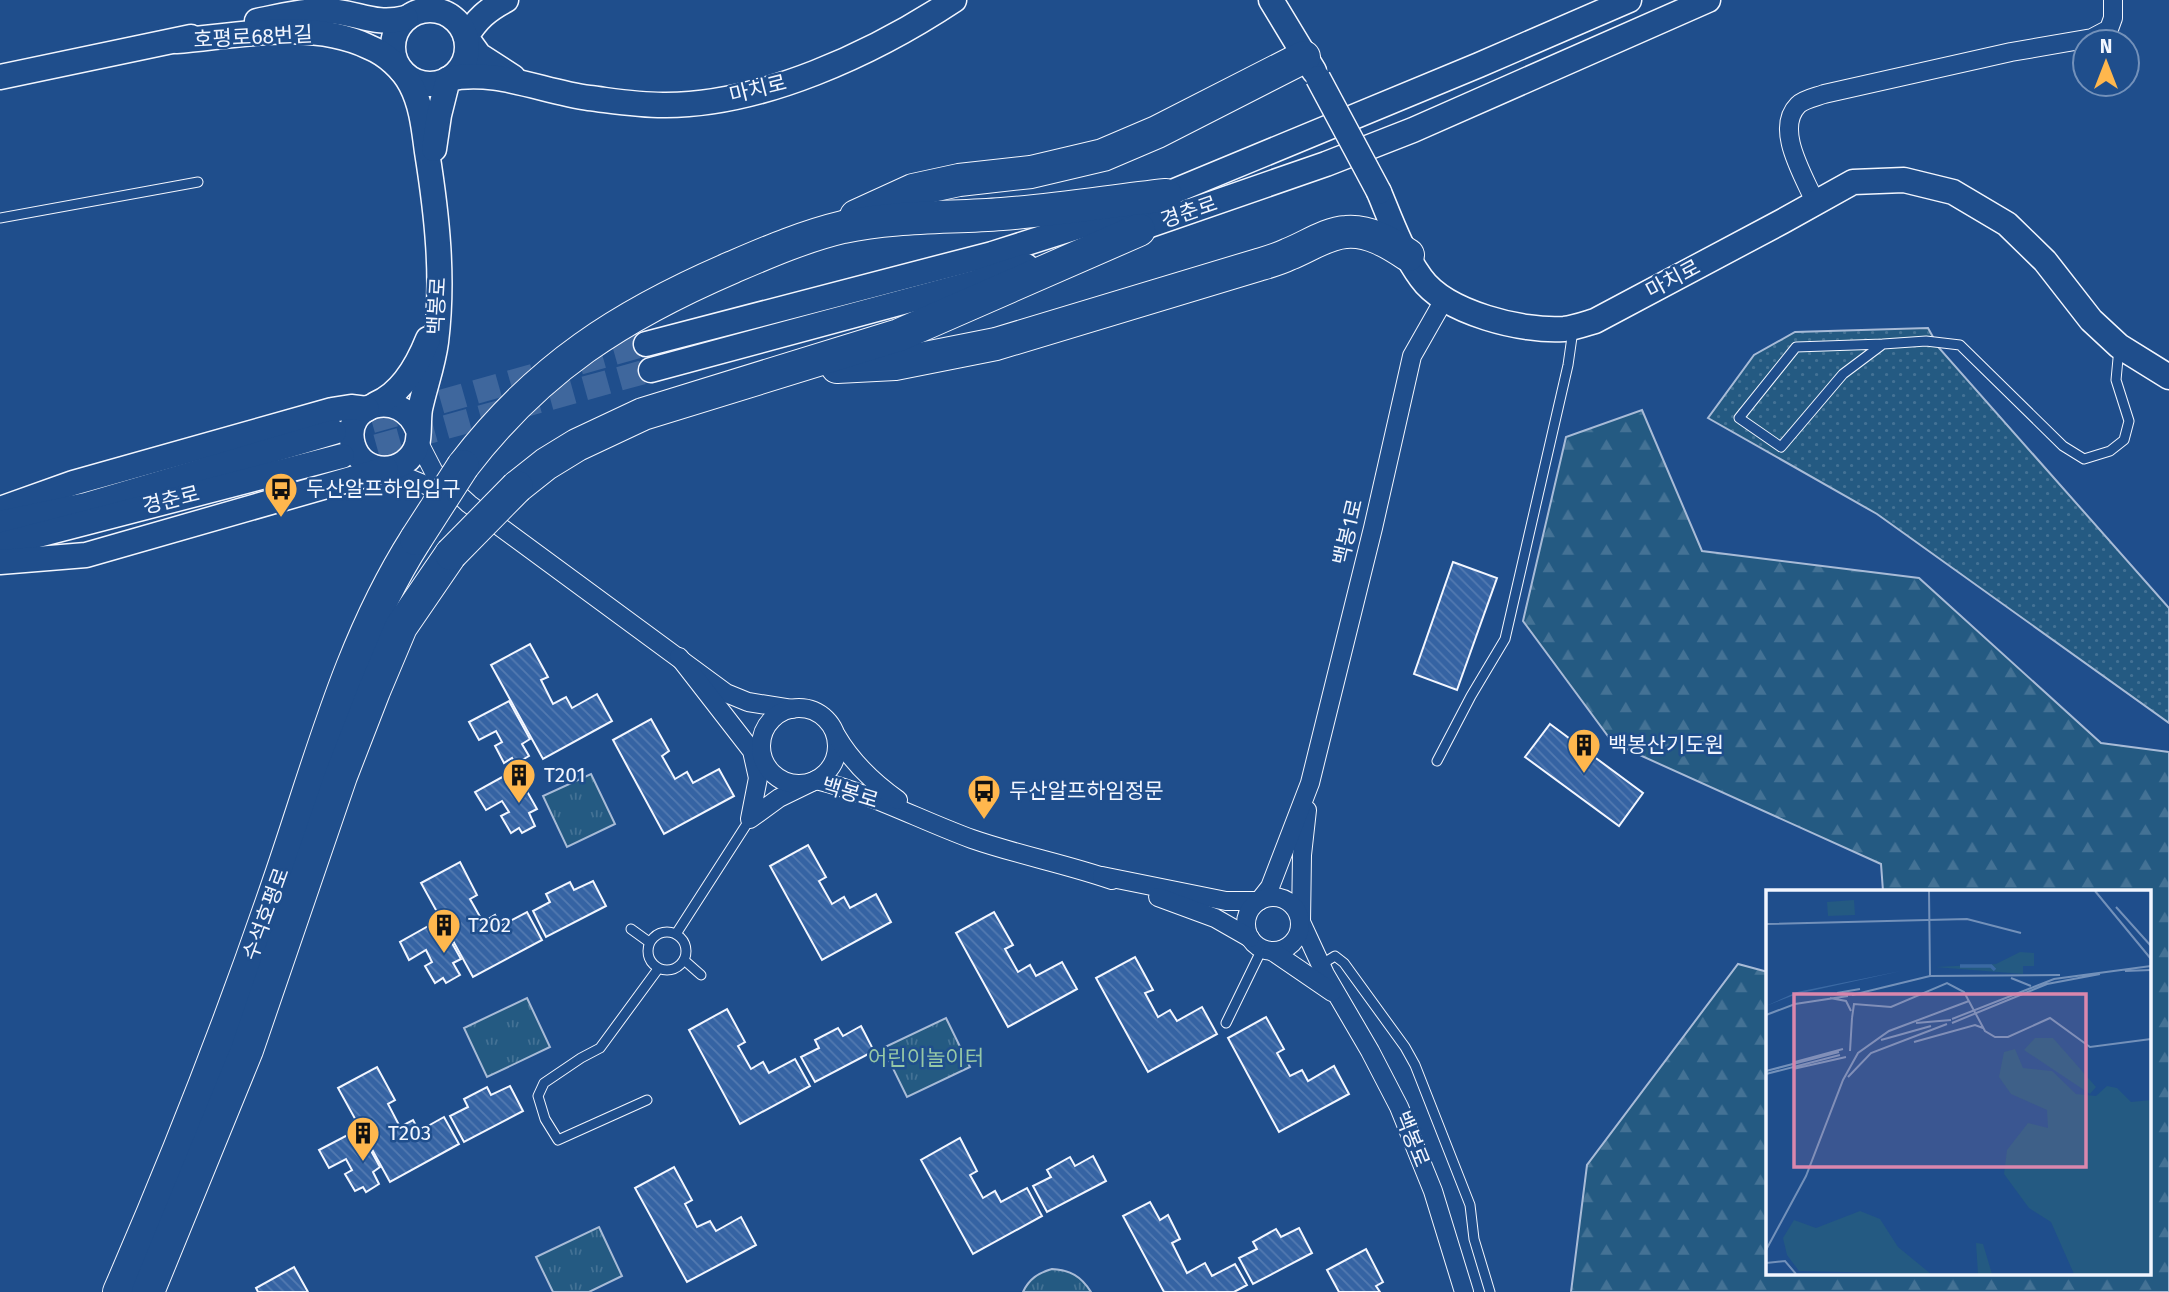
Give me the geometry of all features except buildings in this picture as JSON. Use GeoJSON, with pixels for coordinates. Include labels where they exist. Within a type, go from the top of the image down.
{"type":"FeatureCollection","features":[{"type":"Feature","properties":{"kind":"highway"},"geometry":{"type":"LineString","coordinates":[[806,238],[913,190],[959,180],[1031,172],[1120,149],[1311,67]]}},
{"type":"Feature","properties":{"kind":"highway"},"geometry":{"type":"LineString","coordinates":[[806,238],[884,221],[1006,214],[1166,195]]}},
{"type":"Feature","properties":{"kind":"highway"},"geometry":{"type":"LineString","coordinates":[[787,370],[899,335],[1139,230]]}},
{"type":"Feature","properties":{"kind":"highway"},"geometry":{"type":"LineString","coordinates":[[787,370],[895,363],[996,344],[1258,265],[1286,256],[1331,235],[1346,232],[1360,233],[1390,243],[1408,256]]}},
{"type":"Feature","properties":{"kind":"highway","name":"수석호평로"},"geometry":{"type":"LineString","coordinates":[[119,1292],[164,1187],[236,998],[281,874],[342,688],[393,575],[463,466],[508,412],[597,337],[662,299],[806,238]]}},
{"type":"Feature","properties":{"kind":"highway","name":"수석호평로"},"geometry":{"type":"LineString","coordinates":[[148,1292],[247,1050],[341,776],[374,691],[401,627],[451,554],[517,487],[546,464],[577,445],[643,414],[787,370]]}},
{"type":"Feature","properties":{"kind":"street"},"geometry":{"type":"LineString","coordinates":[[176,41],[290,3],[307,0]]}},
{"type":"Feature","properties":{"kind":"street","name":"호평로68번길"},"geometry":{"type":"LineString","coordinates":[[0,77],[298,13],[331,11],[379,22],[418,14],[453,0]]}},
{"type":"Feature","properties":{"kind":"street"},"geometry":{"type":"LineString","coordinates":[[466,37],[474,23],[487,10],[506,0]]}},
{"type":"Feature","properties":{"kind":"street","name":"마치로"},"geometry":{"type":"LineString","coordinates":[[448,79],[477,75],[583,97],[665,106],[722,99],[800,78],[866,52],[954,0]]}},
{"type":"Feature","properties":{"kind":"street","name":"마치로"},"geometry":{"type":"LineString","coordinates":[[1271,0],[1379,192],[1408,256],[1423,281],[1445,298],[1497,323],[1544,329],[1574,327],[1606,314],[1853,182],[1904,180],[1953,192],[2007,224],[2045,261],[2091,320],[2119,346],[2169,377]]}},
{"type":"Feature","properties":{"kind":"street","name":"경춘로"},"geometry":{"type":"LineString","coordinates":[[646,344],[992,254],[1124,212],[1629,0]]}},
{"type":"Feature","properties":{"kind":"street","name":"경춘로"},"geometry":{"type":"LineString","coordinates":[[651,370],[977,282],[1139,230],[1326,164],[1413,130],[1707,0]]}},
{"type":"Feature","properties":{"kind":"street"},"geometry":{"type":"LineString","coordinates":[[1815,202],[1790,141],[1788,120],[1799,104],[1837,91],[2011,52],[2092,38],[2109,29],[2113,18],[2113,0]]}},
{"type":"Feature","properties":{"kind":"street"},"geometry":{"type":"LineString","coordinates":[[403,73],[425,84],[448,79],[458,71],[467,50],[466,37],[461,26],[442,11],[418,14],[398,27],[393,39],[396,63],[403,73],[411,84],[420,111],[433,181]]}},
{"type":"Feature","properties":{"kind":"street","name":"호평로68번길"},"geometry":{"type":"LineString","coordinates":[[176,41],[313,32],[335,35],[370,47],[385,56],[403,73]]}},
{"type":"Feature","properties":{"kind":"street","name":"마치로"},"geometry":{"type":"LineString","coordinates":[[466,37],[480,55],[493,65],[525,83],[543,89]]}},
{"type":"Feature","properties":{"kind":"street"},"geometry":{"type":"LineString","coordinates":[[433,181],[439,115],[448,79]]}},
{"type":"Feature","properties":{"kind":"street","name":"백봉로"},"geometry":{"type":"LineString","coordinates":[[418,435],[436,342],[438,316],[439,262],[433,181]]}},
{"type":"Feature","properties":{"kind":"street","name":"백봉1로"},"geometry":{"type":"LineString","coordinates":[[1259,901],[1275,877],[1310,783],[1412,356],[1445,298]]}},
{"type":"Feature","properties":{"kind":"street"},"geometry":{"type":"LineString","coordinates":[[438,316],[419,360],[408,376],[393,395],[372,407],[354,425],[353,445],[365,463],[424,483],[469,504]]}},
{"type":"Feature","properties":{"kind":"street"},"geometry":{"type":"LineString","coordinates":[[0,509],[73,483],[332,410],[397,405],[414,419],[434,472],[469,504],[726,693],[748,702],[792,709],[805,708],[826,719],[835,734],[837,752],[826,773],[816,780],[804,783],[792,783],[771,771],[764,760],[761,746],[763,733],[769,722],[780,713],[792,709]]}},
{"type":"Feature","properties":{"kind":"street","name":"경춘로"},"geometry":{"type":"LineString","coordinates":[[0,523],[86,505],[334,432]]}},
{"type":"Feature","properties":{"kind":"street"},"geometry":{"type":"LineString","coordinates":[[0,562],[86,555],[398,467],[415,452],[418,435]]}},
{"type":"Feature","properties":{"kind":"street","name":"경춘로"},"geometry":{"type":"LineString","coordinates":[[0,545],[342,456]]}},
{"type":"Feature","properties":{"kind":"street"},"geometry":{"type":"LineString","coordinates":[[679,657],[716,701],[744,725],[761,746]]}},
{"type":"Feature","properties":{"kind":"street"},"geometry":{"type":"LineString","coordinates":[[679,657],[752,751],[758,778],[750,818]]}},
{"type":"Feature","properties":{"kind":"street","name":"백봉로"},"geometry":{"type":"LineString","coordinates":[[835,734],[844,748],[882,789],[932,825]]}},
{"type":"Feature","properties":{"kind":"street","name":"백봉로"},"geometry":{"type":"LineString","coordinates":[[750,818],[779,798],[816,780],[871,796],[932,825],[984,843],[1102,876],[1226,901],[1259,901]]}},
{"type":"Feature","properties":{"kind":"street","name":"백봉1로"},"geometry":{"type":"LineString","coordinates":[[1301,922],[1302,855],[1310,783]]}},
{"type":"Feature","properties":{"kind":"street","name":"백봉로"},"geometry":{"type":"LineString","coordinates":[[1102,876],[1205,914],[1261,946],[1338,996]]}},
{"type":"Feature","properties":{"kind":"street"},"geometry":{"type":"LineString","coordinates":[[1276,897],[1293,905],[1301,922],[1296,940],[1289,946],[1261,946],[1246,930],[1248,913],[1259,901],[1276,897]]}},
{"type":"Feature","properties":{"kind":"street","name":"백봉로"},"geometry":{"type":"LineString","coordinates":[[1301,922],[1325,974],[1399,1107],[1433,1191],[1464,1292]]}},
{"type":"Feature","properties":{"kind":"lane"},"geometry":{"type":"LineString","coordinates":[[0,218],[198,182]]}},
{"type":"Feature","properties":{"kind":"lane"},"geometry":{"type":"LineString","coordinates":[[1437,761],[1471,696],[1506,639],[1568,365],[1574,327]]}},
{"type":"Feature","properties":{"kind":"lane"},"geometry":{"type":"LineString","coordinates":[[1883,344],[1843,374],[1781,447],[1740,418],[1796,347],[1926,341],[1960,345],[2063,446],[2084,458],[2110,451],[2124,440],[2129,421],[2116,380],[2119,346]]}},
{"type":"Feature","properties":{"kind":"lane"},"geometry":{"type":"LineString","coordinates":[[676,934],[750,818]]}},
{"type":"Feature","properties":{"kind":"lane"},"geometry":{"type":"LineString","coordinates":[[631,929],[649,943]]}},
{"type":"Feature","properties":{"kind":"lane"},"geometry":{"type":"LineString","coordinates":[[661,933],[676,934],[686,945],[684,960],[673,970],[658,969],[648,957],[649,943],[661,933]]}},
{"type":"Feature","properties":{"kind":"lane"},"geometry":{"type":"LineString","coordinates":[[1226,1023],[1261,946]]}},
{"type":"Feature","properties":{"kind":"lane"},"geometry":{"type":"LineString","coordinates":[[1322,964],[1335,956],[1344,963],[1415,1065],[1470,1205],[1474,1239],[1490,1292]]}},
{"type":"Feature","properties":{"kind":"lane"},"geometry":{"type":"LineString","coordinates":[[684,960],[701,975]]}},
{"type":"Feature","properties":{"kind":"lane"},"geometry":{"type":"LineString","coordinates":[[647,1100],[558,1140],[545,1119],[538,1096],[544,1083],[600,1048],[658,969]]}},
{"type":"Feature","properties":{"kind":"green space"},"geometry":{"type":"Polygon","coordinates":[[[1928,328],[1939,348],[2169,608],[2169,723],[1877,514],[1708,418],[1754,355],[1795,332],[1928,328]]]}},
{"type":"Feature","properties":{"kind":"green space"},"geometry":{"type":"Polygon","coordinates":[[[1642,410],[1702,551],[1919,578],[2101,743],[2169,752],[2169,1292],[1571,1292],[1587,1165],[1738,964],[1766,971],[1766,1274],[2152,1274],[2152,890],[1883,890],[1881,864],[1613,743],[1523,621],[1566,437],[1642,410]]]}},
{"type":"Feature","properties":{"kind":"green space"},"geometry":{"type":"Polygon","coordinates":[[[591,774],[615,824],[567,847],[543,796],[591,774]]]}},
{"type":"Feature","properties":{"kind":"green space"},"geometry":{"type":"Polygon","coordinates":[[[527,998],[550,1047],[487,1077],[464,1028],[527,998]]]}},
{"type":"Feature","properties":{"kind":"green space","name":"어린이놀이터"},"geometry":{"type":"Polygon","coordinates":[[[946,1018],[970,1067],[907,1097],[883,1048],[946,1018]]]}},
{"type":"Feature","properties":{"kind":"green space"},"geometry":{"type":"Polygon","coordinates":[[[599,1227],[622,1276],[589,1292],[553,1292],[536,1257],[599,1227]]]}},
{"type":"Feature","properties":{"kind":"green space"},"geometry":{"type":"Polygon","coordinates":[[[1052,1269],[1074,1275],[1091,1292],[1023,1292],[1034,1277],[1052,1269]]]}},
{"type":"Feature","properties":{"kind":"tunnel"},"geometry":{"type":"LineString","coordinates":[[337,431],[646,344]]}},
{"type":"Feature","properties":{"kind":"tunnel"},"geometry":{"type":"LineString","coordinates":[[342,456],[651,370]]}},
{"type":"Feature","properties":{"kind":"place","name":"두산알프하임입구"},"geometry":{"type":"Point","coordinates":[281,519]}},
{"type":"Feature","properties":{"kind":"place","name":"백봉산기도원"},"geometry":{"type":"Point","coordinates":[1584,775]}},
{"type":"Feature","properties":{"kind":"place","name":"T201"},"geometry":{"type":"Point","coordinates":[519,805]}},
{"type":"Feature","properties":{"kind":"place","name":"두산알프하임정문"},"geometry":{"type":"Point","coordinates":[984,821]}},
{"type":"Feature","properties":{"kind":"place","name":"T202"},"geometry":{"type":"Point","coordinates":[444,955]}},
{"type":"Feature","properties":{"kind":"place","name":"T203"},"geometry":{"type":"Point","coordinates":[363,1163]}}]}
